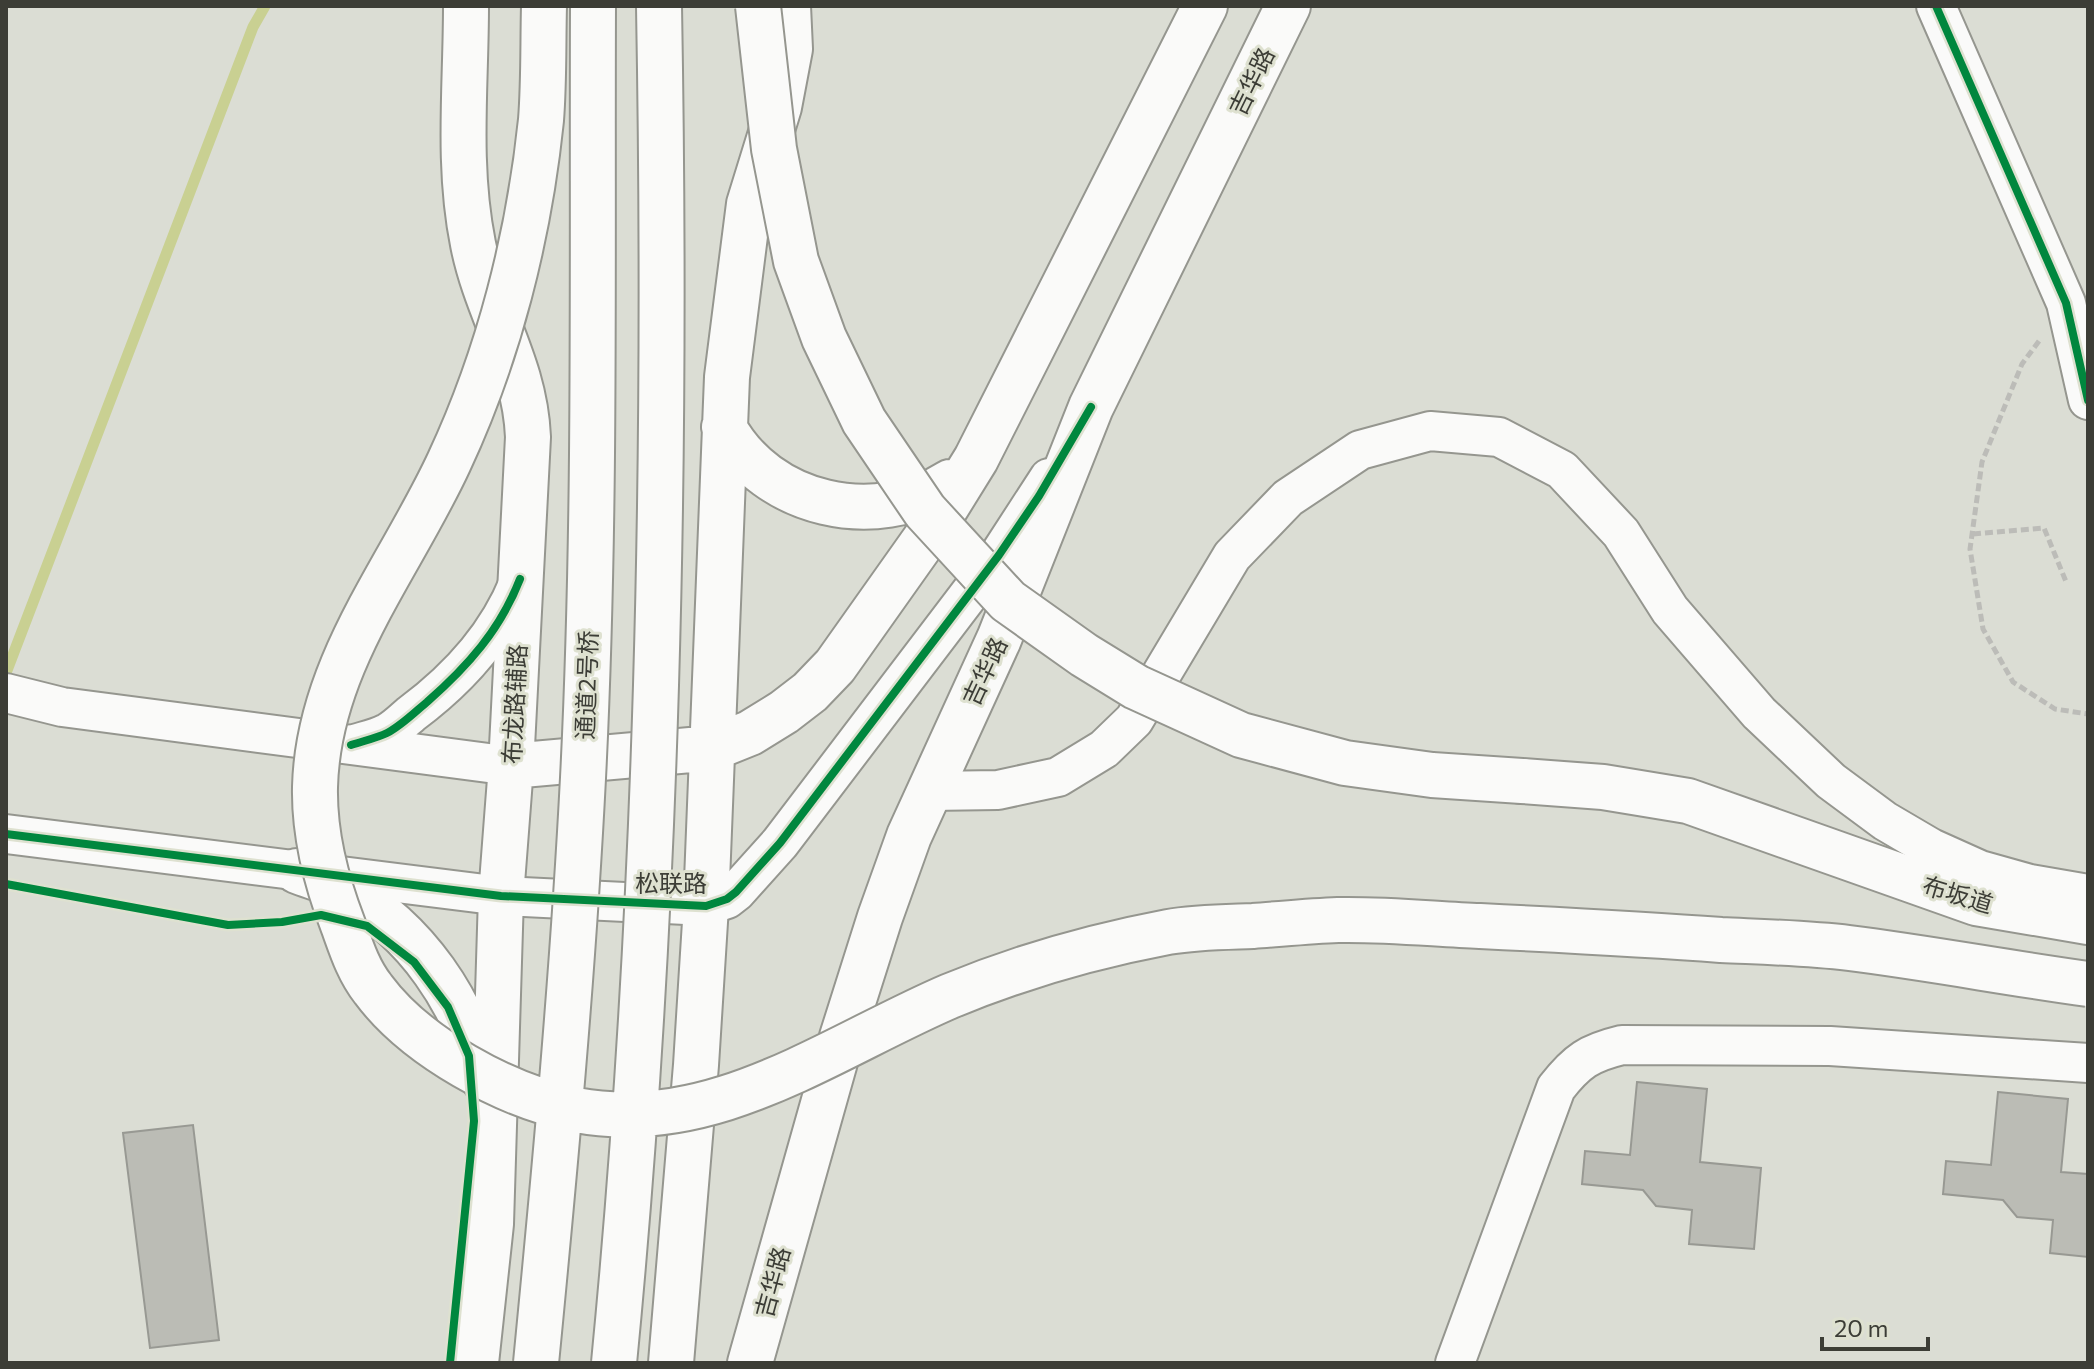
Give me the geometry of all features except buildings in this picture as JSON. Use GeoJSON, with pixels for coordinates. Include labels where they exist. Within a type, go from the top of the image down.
{"type":"FeatureCollection","features":[{"type":"Feature","properties":{"kind":"main road","name":"布龙路辅路"},"geometry":{"type":"LineString","coordinates":[[466,6],[462,143],[464,190],[484,288],[515,362],[527,411],[528,437],[501,896],[491,1224],[476,1363]]}},
{"type":"Feature","properties":{"kind":"main road"},"geometry":{"type":"LineString","coordinates":[[544,6],[541,114],[536,153],[523,233],[503,312],[470,414],[447,466],[346,653],[325,719],[315,785],[316,821],[329,891],[354,957],[370,986],[397,1017],[453,1062],[527,1095],[581,1111],[610,1114],[667,1111],[752,1090],[941,1000],[985,982],[1067,956],[1176,931],[1342,920],[1844,947],[2088,984]]}},
{"type":"Feature","properties":{"kind":"main road","name":"通道2号桥"},"geometry":{"type":"LineString","coordinates":[[536,1363],[561,1105],[583,777],[590,573],[593,6]]}},
{"type":"Feature","properties":{"kind":"main road"},"geometry":{"type":"LineString","coordinates":[[614,1363],[636,1100],[651,861],[662,348],[659,6]]}},
{"type":"Feature","properties":{"kind":"main road","name":"布坂道"},"geometry":{"type":"LineString","coordinates":[[758,6],[774,149],[796,261],[824,338],[864,421],[925,511],[1008,601],[1084,655],[1136,687],[1241,735],[1345,763],[1432,775],[1603,787],[1688,801],[1976,903],[2088,922]]}},
{"type":"Feature","properties":{"kind":"main road"},"geometry":{"type":"LineString","coordinates":[[671,1363],[706,906],[727,377],[749,204],[779,107],[790,49],[788,6]]}},
{"type":"Feature","properties":{"kind":"main road"},"geometry":{"type":"LineString","coordinates":[[511,766],[713,748],[750,733],[784,712],[810,692],[835,666],[937,522],[976,459],[1205,6]]}},
{"type":"Feature","properties":{"kind":"main road","name":"吉华路"},"geometry":{"type":"LineString","coordinates":[[750,1363],[842,1037],[909,836],[1029,568],[1091,407],[1288,6]]}},
{"type":"Feature","properties":{"kind":"main road"},"geometry":{"type":"LineString","coordinates":[[724,427],[744,458],[774,482],[834,505],[855,508],[877,508],[920,498],[956,478],[976,459]]}},
{"type":"Feature","properties":{"kind":"main road"},"geometry":{"type":"LineString","coordinates":[[297,871],[341,888],[372,909],[407,937],[435,971],[460,1009],[477,1050],[495,1129]]}},
{"type":"Feature","properties":{"kind":"street"},"geometry":{"type":"LineString","coordinates":[[1936,6],[2066,303],[2088,400]]}},
{"type":"Feature","properties":{"kind":"street","name":"松联路"},"geometry":{"type":"LineString","coordinates":[[13,835],[501,896],[706,906],[727,899],[798,819],[999,555],[1039,496],[1091,407]]}},
{"type":"Feature","properties":{"kind":"street"},"geometry":{"type":"LineString","coordinates":[[930,791],[998,790],[1058,777],[1104,749],[1134,720],[1232,556],[1288,498],[1360,450],[1430,431],[1499,437],[1562,470],[1621,533],[1670,610],[1759,713],[1831,781],[1885,821],[1931,848],[1980,870],[2030,884],[2088,894]]}},
{"type":"Feature","properties":{"kind":"street"},"geometry":{"type":"LineString","coordinates":[[351,745],[387,733],[453,679],[479,652],[508,610],[520,579]]}},
{"type":"Feature","properties":{"kind":"street"},"geometry":{"type":"LineString","coordinates":[[6,693],[62,707],[511,766]]}},
{"type":"Feature","properties":{"kind":"street"},"geometry":{"type":"LineString","coordinates":[[1455,1363],[1556,1088],[1573,1066],[1595,1051],[1622,1045],[1799,1046],[1967,1053],[2088,1063]]}},
{"type":"Feature","properties":{"kind":"path"},"geometry":{"type":"LineString","coordinates":[[2066,303],[2022,364],[1982,462],[1970,549],[1983,629],[2013,682],[2055,709],[2088,714]]}},
{"type":"Feature","properties":{"kind":"path"},"geometry":{"type":"LineString","coordinates":[[1973,534],[2044,528],[2067,584]]}},
{"type":"Feature","properties":{"kind":"waterway"},"geometry":{"type":"LineString","coordinates":[[6,673],[253,27],[265,6]]}},
{"type":"Feature","properties":{"kind":"cycle path"},"geometry":{"type":"LineString","coordinates":[[1936,6],[2066,303],[2088,400]]}},
{"type":"Feature","properties":{"kind":"cycle path"},"geometry":{"type":"LineString","coordinates":[[6,834],[501,896],[706,906],[727,899],[780,843],[999,555],[1039,496],[1091,407]]}},
{"type":"Feature","properties":{"kind":"cycle path"},"geometry":{"type":"LineString","coordinates":[[351,745],[397,727],[456,675],[493,631],[520,579]]}},
{"type":"Feature","properties":{"kind":"cycle path"},"geometry":{"type":"LineString","coordinates":[[6,884],[228,925],[282,922],[321,915],[367,926],[414,962],[448,1007],[469,1056],[474,1121],[450,1363]]}}]}
